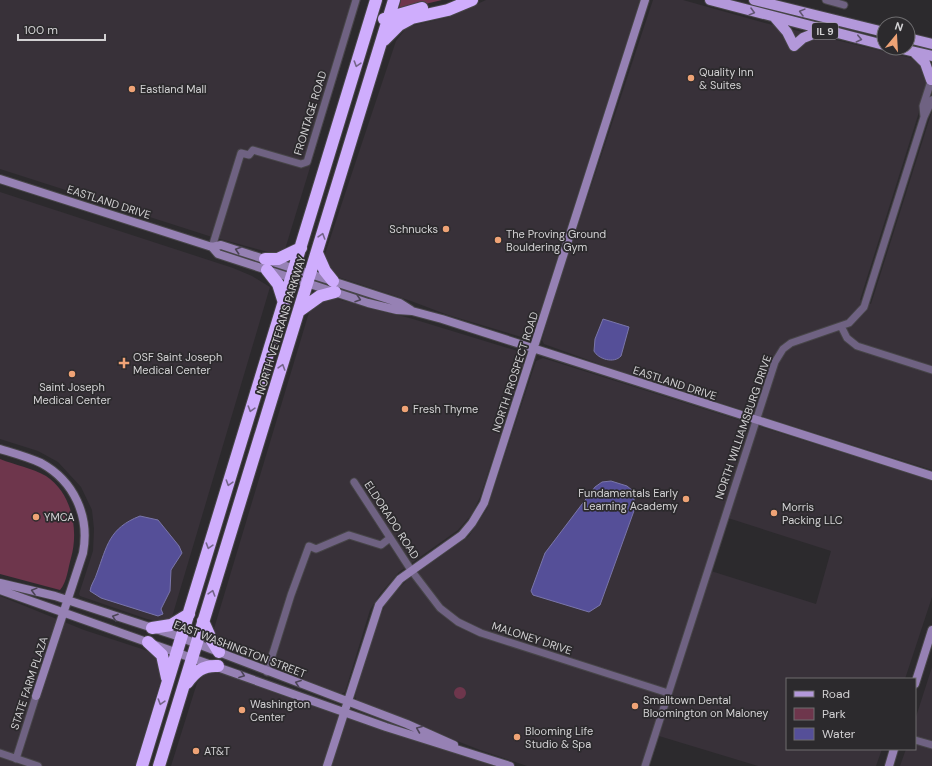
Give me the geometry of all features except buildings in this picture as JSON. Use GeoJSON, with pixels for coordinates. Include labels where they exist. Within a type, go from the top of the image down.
{"type":"FeatureCollection","features":[{"type":"Feature","properties":{"kind":"highway","name":"NORTH VETERANS PARKWAY"},"geometry":{"type":"LineString","coordinates":[[142,766],[376,0]]}},
{"type":"Feature","properties":{"kind":"highway","name":"NORTH VETERANS PARKWAY"},"geometry":{"type":"LineString","coordinates":[[159,766],[394,0]]}},
{"type":"Feature","properties":{"kind":"highway"},"geometry":{"type":"LineString","coordinates":[[365,36],[379,21],[390,16],[452,0]]}},
{"type":"Feature","properties":{"kind":"highway"},"geometry":{"type":"LineString","coordinates":[[381,44],[392,31],[405,22],[448,10],[472,0]]}},
{"type":"Feature","properties":{"kind":"highway"},"geometry":{"type":"LineString","coordinates":[[284,303],[278,284],[266,264],[301,248]]}},
{"type":"Feature","properties":{"kind":"highway"},"geometry":{"type":"LineString","coordinates":[[299,311],[334,286],[324,271],[317,253]]}},
{"type":"Feature","properties":{"kind":"highway"},"geometry":{"type":"LineString","coordinates":[[152,628],[171,626],[189,614]]}},
{"type":"Feature","properties":{"kind":"highway"},"geometry":{"type":"LineString","coordinates":[[204,621],[211,639],[219,652]]}},
{"type":"Feature","properties":{"kind":"highway"},"geometry":{"type":"LineString","coordinates":[[148,642],[162,655],[166,669],[167,682]]}},
{"type":"Feature","properties":{"kind":"highway"},"geometry":{"type":"LineString","coordinates":[[183,687],[202,668],[218,666]]}},
{"type":"Feature","properties":{"kind":"main road","name":"NORTH PROSPECT ROAD"},"geometry":{"type":"LineString","coordinates":[[327,766],[379,605],[391,588],[411,570],[456,540],[472,523],[481,510],[488,494],[645,0]]}},
{"type":"Feature","properties":{"kind":"main road","name":"IL 9"},"geometry":{"type":"LineString","coordinates":[[710,0],[876,43]]}},
{"type":"Feature","properties":{"kind":"main road","name":"IL 9"},"geometry":{"type":"LineString","coordinates":[[754,0],[876,30]]}},
{"type":"Feature","properties":{"kind":"main road"},"geometry":{"type":"LineString","coordinates":[[775,18],[787,32],[794,46],[803,38],[823,30]]}},
{"type":"Feature","properties":{"kind":"main road"},"geometry":{"type":"LineString","coordinates":[[916,40],[932,44]]}},
{"type":"Feature","properties":{"kind":"main road"},"geometry":{"type":"LineString","coordinates":[[916,52],[932,56]]}},
{"type":"Feature","properties":{"kind":"main road"},"geometry":{"type":"LineString","coordinates":[[916,54],[925,63],[932,79]]}},
{"type":"Feature","properties":{"kind":"main road","name":"EASTLAND DRIVE"},"geometry":{"type":"LineString","coordinates":[[0,179],[212,247],[218,254],[266,264],[334,286],[400,303],[412,311],[534,348],[932,476]]}},
{"type":"Feature","properties":{"kind":"main road","name":"STATE FARM PLAZA"},"geometry":{"type":"LineString","coordinates":[[0,449],[35,461],[51,469],[68,486],[80,505],[84,527],[84,547],[64,614],[36,696]]}},
{"type":"Feature","properties":{"kind":"main road","name":"EAST WASHINGTON STREET"},"geometry":{"type":"LineString","coordinates":[[0,583],[67,601],[181,637],[267,672],[437,736],[467,752]]}},
{"type":"Feature","properties":{"kind":"main road","name":"EAST WASHINGTON STREET"},"geometry":{"type":"LineString","coordinates":[[0,590],[64,614],[218,666],[412,736],[510,766]]}},
{"type":"Feature","properties":{"kind":"main road"},"geometry":{"type":"LineString","coordinates":[[916,681],[932,630]]}},
{"type":"Feature","properties":{"kind":"main road"},"geometry":{"type":"LineString","coordinates":[[889,766],[894,750]]}},
{"type":"Feature","properties":{"kind":"street","name":"FRONTAGE ROAD"},"geometry":{"type":"LineString","coordinates":[[212,247],[241,152],[249,155],[253,150],[301,164],[307,162],[356,0]]}},
{"type":"Feature","properties":{"kind":"street"},"geometry":{"type":"LineString","coordinates":[[826,0],[844,5]]}},
{"type":"Feature","properties":{"kind":"street"},"geometry":{"type":"LineString","coordinates":[[924,117],[923,106],[932,79]]}},
{"type":"Feature","properties":{"kind":"street","name":"NORTH WILLIAMSBURG DRIVE"},"geometry":{"type":"LineString","coordinates":[[645,766],[755,420],[775,362],[783,349],[798,340],[841,326],[854,319],[866,304],[924,117],[932,100]]}},
{"type":"Feature","properties":{"kind":"street"},"geometry":{"type":"LineString","coordinates":[[841,326],[847,338],[857,346],[932,370]]}},
{"type":"Feature","properties":{"kind":"street","name":"ELDORADO ROAD"},"geometry":{"type":"LineString","coordinates":[[354,482],[411,570]]}},
{"type":"Feature","properties":{"kind":"street"},"geometry":{"type":"LineString","coordinates":[[267,672],[291,595],[309,546],[316,549],[349,535],[381,545],[390,538]]}},
{"type":"Feature","properties":{"kind":"street","name":"MALONEY DRIVE"},"geometry":{"type":"LineString","coordinates":[[411,570],[442,610],[458,622],[482,633],[668,693]]}},
{"type":"Feature","properties":{"kind":"street","name":"STATE FARM PLAZA"},"geometry":{"type":"LineString","coordinates":[[16,758],[36,696]]}},
{"type":"Feature","properties":{"kind":"street"},"geometry":{"type":"LineString","coordinates":[[916,740],[932,745]]}},
{"type":"Feature","properties":{"kind":"street"},"geometry":{"type":"LineString","coordinates":[[0,753],[38,766]]}},
{"type":"Feature","properties":{"kind":"shaded area"},"geometry":{"type":"Polygon","coordinates":[[[0,0],[361,0],[283,256],[209,236],[0,169],[0,0]]]}},
{"type":"Feature","properties":{"kind":"shaded area"},"geometry":{"type":"Polygon","coordinates":[[[486,0],[640,0],[533,334],[528,339],[448,315],[338,277],[330,272],[323,260],[396,41],[407,27],[449,17],[486,0]]]}},
{"type":"Feature","properties":{"kind":"shaded area"},"geometry":{"type":"Polygon","coordinates":[[[653,0],[683,0],[765,23],[876,50],[876,56],[903,56],[911,58],[920,63],[927,80],[925,93],[860,300],[871,304],[932,111],[932,470],[616,370],[544,344],[542,340],[553,301],[653,0]]]}},
{"type":"Feature","properties":{"kind":"shaded area","name":"OSF Saint Joseph Medical Center"},"geometry":{"type":"Polygon","coordinates":[[[0,192],[233,268],[252,276],[270,287],[172,617],[165,621],[147,619],[80,596],[79,594],[93,551],[94,529],[92,510],[81,487],[58,462],[38,451],[0,439],[0,192]]]}},
{"type":"Feature","properties":{"kind":"shaded area"},"geometry":{"type":"Polygon","coordinates":[[[333,298],[413,319],[521,352],[526,358],[480,497],[472,514],[458,530],[399,572],[380,594],[370,610],[345,692],[340,695],[221,645],[213,632],[310,309],[323,299],[333,298]]]}},
{"type":"Feature","properties":{"kind":"shaded area"},"geometry":{"type":"Polygon","coordinates":[[[543,358],[932,481],[932,597],[905,678],[786,678],[786,750],[882,750],[876,766],[758,766],[659,736],[688,645],[681,643],[642,766],[527,766],[480,750],[358,702],[355,697],[357,688],[378,621],[387,601],[408,579],[469,536],[487,509],[536,361],[543,358]],[[728,518],[711,571],[816,604],[831,551],[728,518]]]}},
{"type":"Feature","properties":{"kind":"shaded area"},"geometry":{"type":"Polygon","coordinates":[[[0,596],[84,630],[142,649],[152,653],[157,658],[162,676],[135,766],[0,766],[0,596]]]}},
{"type":"Feature","properties":{"kind":"shaded area"},"geometry":{"type":"Polygon","coordinates":[[[932,667],[932,766],[900,766],[906,750],[916,750],[916,717],[932,667]]]}},
{"type":"Feature","properties":{"kind":"shaded area"},"geometry":{"type":"Polygon","coordinates":[[[217,671],[494,766],[171,766],[197,683],[204,674],[217,671]]]}},
{"type":"Feature","properties":{"kind":"green space"},"geometry":{"type":"Polygon","coordinates":[[[401,0],[442,0],[400,10],[401,0]]]}},
{"type":"Feature","properties":{"kind":"green space","name":"YMCA"},"geometry":{"type":"Polygon","coordinates":[[[0,459],[46,476],[55,483],[67,502],[71,513],[74,536],[66,579],[60,590],[0,574],[0,459]]]}},
{"type":"Feature","properties":{"kind":"green space"},"geometry":{"type":"Polygon","coordinates":[[[460,687],[464,689],[466,693],[464,697],[460,699],[456,697],[454,693],[456,689],[460,687]]]}},
{"type":"Feature","properties":{"kind":"water"},"geometry":{"type":"Polygon","coordinates":[[[603,319],[629,327],[621,356],[614,360],[606,360],[594,351],[595,339],[603,319]]]}},
{"type":"Feature","properties":{"kind":"water"},"geometry":{"type":"Polygon","coordinates":[[[611,481],[627,486],[633,491],[635,508],[600,605],[589,612],[533,595],[531,591],[545,553],[595,487],[602,482],[611,481]]]}},
{"type":"Feature","properties":{"kind":"water"},"geometry":{"type":"Polygon","coordinates":[[[140,516],[158,520],[179,546],[182,553],[171,570],[170,591],[161,609],[163,614],[158,616],[101,598],[90,591],[107,546],[115,532],[122,526],[140,516]]]}},
{"type":"Feature","properties":{"kind":"place","name":"Quality Inn & Suites"},"geometry":{"type":"Point","coordinates":[691,78]}},
{"type":"Feature","properties":{"kind":"place","name":"Eastland Mall"},"geometry":{"type":"Point","coordinates":[132,89]}},
{"type":"Feature","properties":{"kind":"place","name":"Schnucks"},"geometry":{"type":"Point","coordinates":[446,229]}},
{"type":"Feature","properties":{"kind":"place","name":"The Proving Ground Bouldering Gym"},"geometry":{"type":"Point","coordinates":[498,240]}},
{"type":"Feature","properties":{"kind":"place","name":"OSF Saint Joseph Medical Center"},"geometry":{"type":"Point","coordinates":[124,363]}},
{"type":"Feature","properties":{"kind":"place","name":"Saint Joseph Medical Center"},"geometry":{"type":"Point","coordinates":[72,374]}},
{"type":"Feature","properties":{"kind":"place","name":"Fresh Thyme"},"geometry":{"type":"Point","coordinates":[405,409]}},
{"type":"Feature","properties":{"kind":"place","name":"Fundamentals Early Learning Academy"},"geometry":{"type":"Point","coordinates":[686,499]}},
{"type":"Feature","properties":{"kind":"place","name":"Morris Packing LLC"},"geometry":{"type":"Point","coordinates":[774,513]}},
{"type":"Feature","properties":{"kind":"place","name":"YMCA"},"geometry":{"type":"Point","coordinates":[36,517]}},
{"type":"Feature","properties":{"kind":"place","name":"Smalltown Dental Bloomington on Maloney"},"geometry":{"type":"Point","coordinates":[635,706]}},
{"type":"Feature","properties":{"kind":"place","name":"Washington Center"},"geometry":{"type":"Point","coordinates":[242,710]}},
{"type":"Feature","properties":{"kind":"place","name":"Blooming Life Studio & Spa"},"geometry":{"type":"Point","coordinates":[517,737]}},
{"type":"Feature","properties":{"kind":"place","name":"AT&T"},"geometry":{"type":"Point","coordinates":[196,751]}}]}
